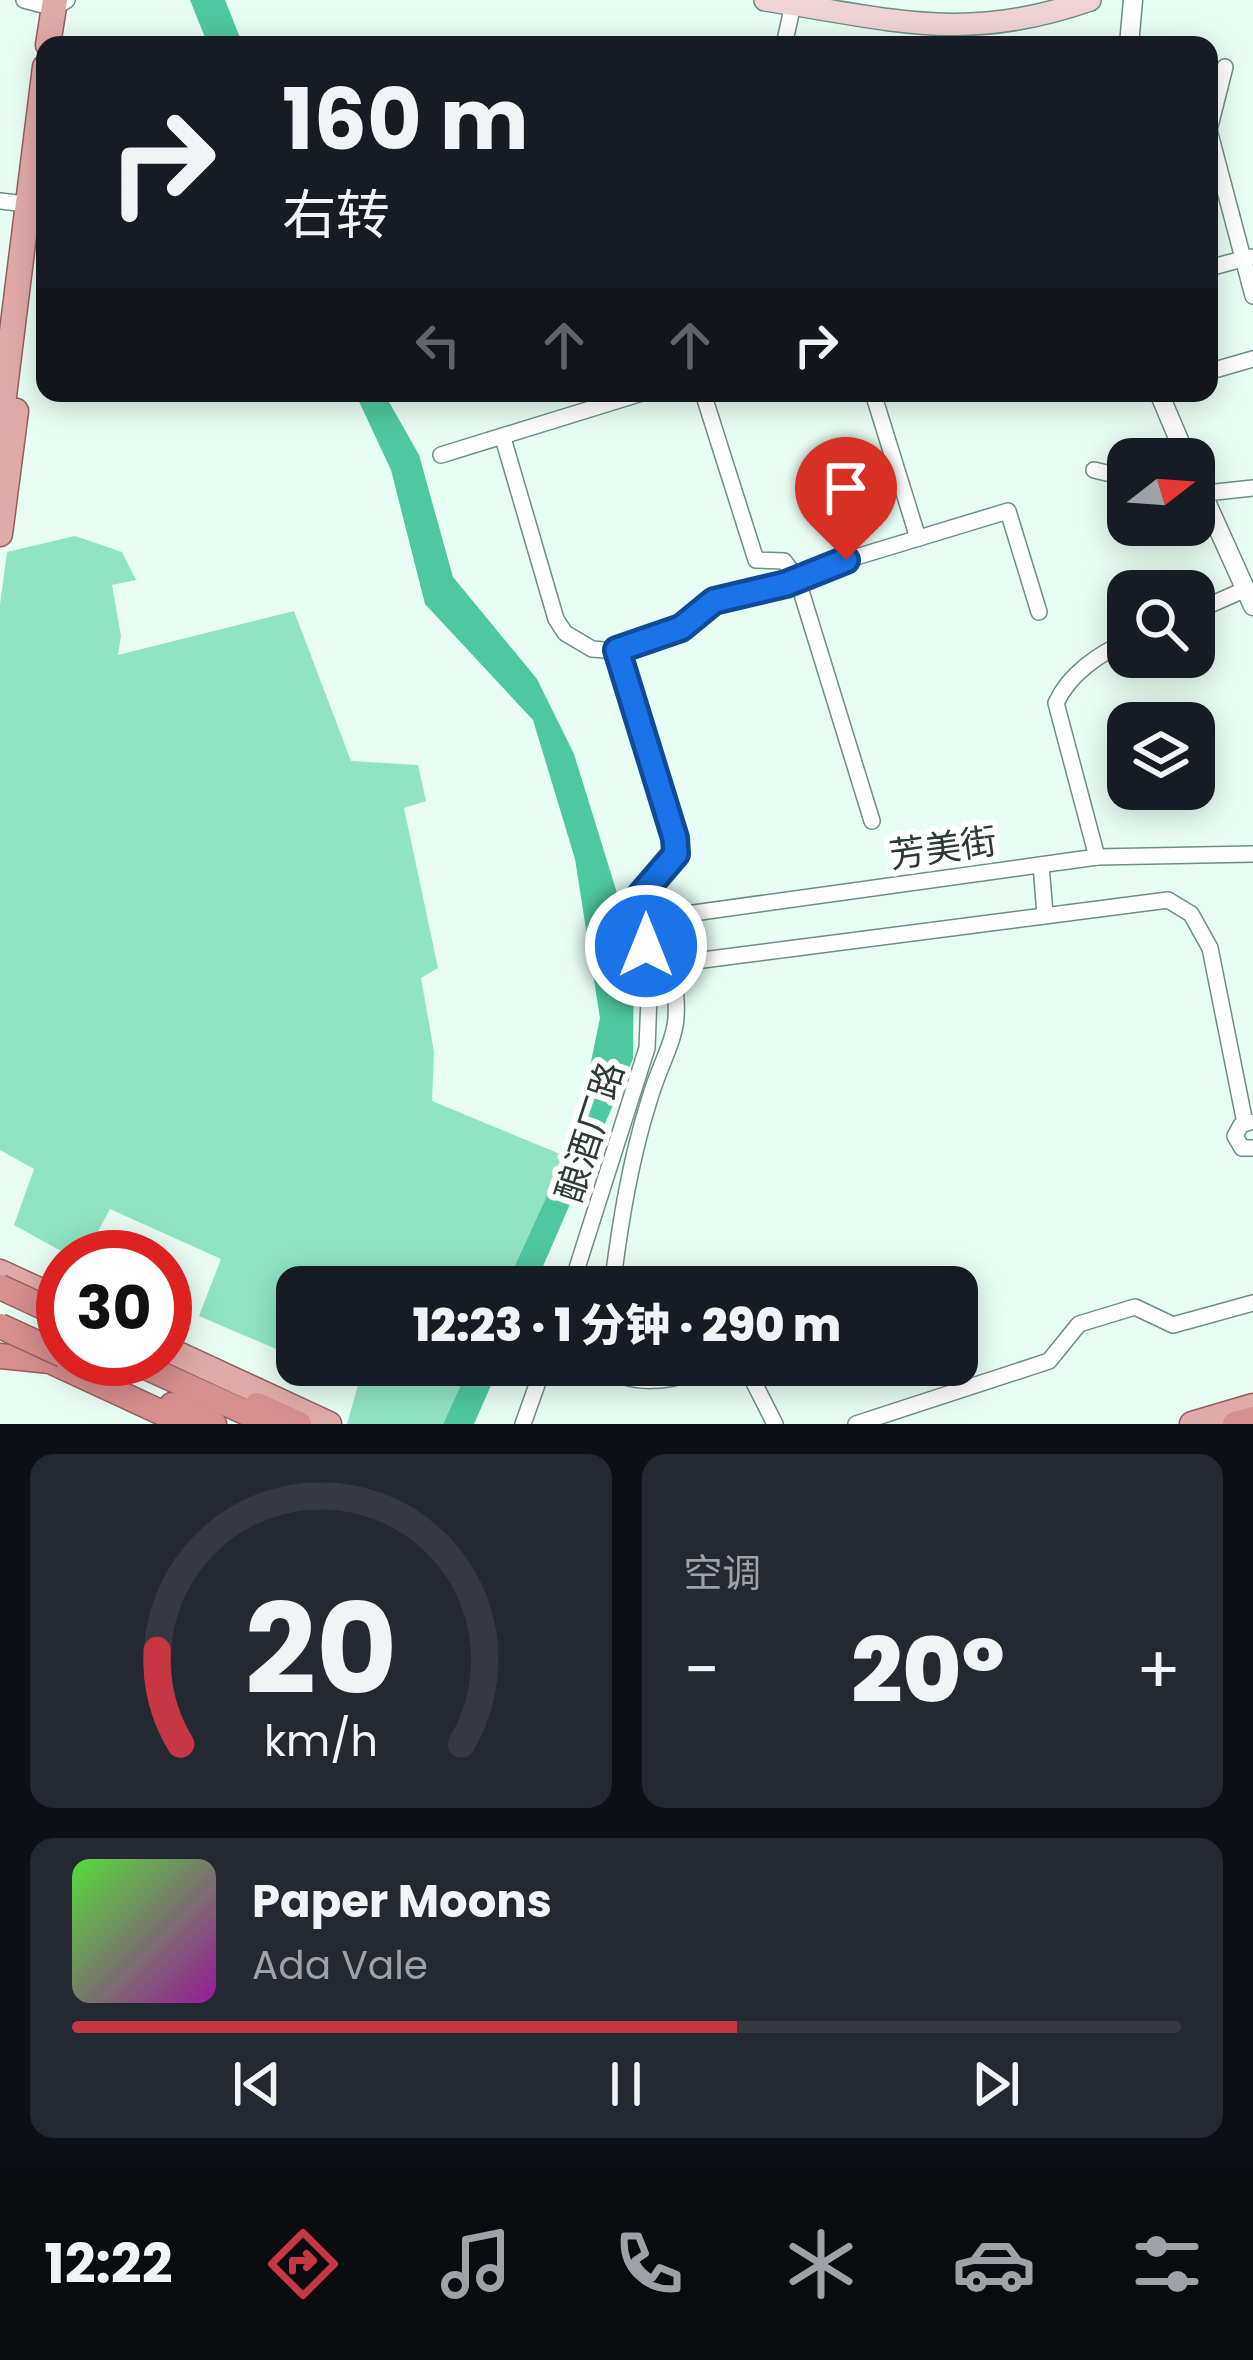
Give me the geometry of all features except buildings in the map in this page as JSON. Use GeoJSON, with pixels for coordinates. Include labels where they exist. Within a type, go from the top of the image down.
{"type":"FeatureCollection","features":[{"type":"Feature","properties":{"kind":"highway"},"geometry":{"type":"LineString","coordinates":[[0,1287],[36,1304]]}},
{"type":"Feature","properties":{"kind":"highway"},"geometry":{"type":"LineString","coordinates":[[0,1324],[36,1329]]}},
{"type":"Feature","properties":{"kind":"highway"},"geometry":{"type":"LineString","coordinates":[[0,1324],[36,1344]]}},
{"type":"Feature","properties":{"kind":"highway"},"geometry":{"type":"LineString","coordinates":[[0,1356],[36,1357]]}},
{"type":"Feature","properties":{"kind":"highway"},"geometry":{"type":"LineString","coordinates":[[192,1375],[298,1424]]}},
{"type":"Feature","properties":{"kind":"highway"},"geometry":{"type":"LineString","coordinates":[[115,1386],[186,1424]]}},
{"type":"Feature","properties":{"kind":"highway"},"geometry":{"type":"LineString","coordinates":[[126,1386],[214,1424]]}},
{"type":"Feature","properties":{"kind":"highway"},"geometry":{"type":"LineString","coordinates":[[188,1386],[271,1424]]}},
{"type":"Feature","properties":{"kind":"highway"},"geometry":{"type":"LineString","coordinates":[[1235,1424],[1253,1419]]}},
{"type":"Feature","properties":{"kind":"main road"},"geometry":{"type":"LineString","coordinates":[[765,0],[973,28],[1030,19],[1090,0]]}},
{"type":"Feature","properties":{"kind":"main road"},"geometry":{"type":"LineString","coordinates":[[854,0],[974,16],[1055,0]]}},
{"type":"Feature","properties":{"kind":"main road"},"geometry":{"type":"LineString","coordinates":[[51,36],[63,2]]}},
{"type":"Feature","properties":{"kind":"main road"},"geometry":{"type":"LineString","coordinates":[[62,36],[63,2]]}},
{"type":"Feature","properties":{"kind":"main road"},"geometry":{"type":"LineString","coordinates":[[0,534],[36,191]]}},
{"type":"Feature","properties":{"kind":"main road"},"geometry":{"type":"LineString","coordinates":[[0,428],[35,205]]}},
{"type":"Feature","properties":{"kind":"main road"},"geometry":{"type":"LineString","coordinates":[[0,1272],[36,1290]]}},
{"type":"Feature","properties":{"kind":"main road"},"geometry":{"type":"LineString","coordinates":[[0,1299],[36,1301]]}},
{"type":"Feature","properties":{"kind":"main road"},"geometry":{"type":"LineString","coordinates":[[192,1361],[329,1424]]}},
{"type":"Feature","properties":{"kind":"main road"},"geometry":{"type":"LineString","coordinates":[[1192,1424],[1253,1406]]}},
{"type":"Feature","properties":{"kind":"street"},"geometry":{"type":"LineString","coordinates":[[24,0],[63,2]]}},
{"type":"Feature","properties":{"kind":"street"},"geometry":{"type":"LineString","coordinates":[[1130,36],[1133,0]]}},
{"type":"Feature","properties":{"kind":"street"},"geometry":{"type":"LineString","coordinates":[[786,36],[794,2]]}},
{"type":"Feature","properties":{"kind":"street"},"geometry":{"type":"LineString","coordinates":[[1218,95],[1225,67]]}},
{"type":"Feature","properties":{"kind":"street"},"geometry":{"type":"LineString","coordinates":[[1218,159],[1248,257],[1253,296]]}},
{"type":"Feature","properties":{"kind":"street"},"geometry":{"type":"LineString","coordinates":[[0,201],[35,205]]}},
{"type":"Feature","properties":{"kind":"street"},"geometry":{"type":"LineString","coordinates":[[1218,265],[1248,257]]}},
{"type":"Feature","properties":{"kind":"street"},"geometry":{"type":"LineString","coordinates":[[1218,369],[1253,359]]}},
{"type":"Feature","properties":{"kind":"street"},"geometry":{"type":"LineString","coordinates":[[441,455],[614,402]]}},
{"type":"Feature","properties":{"kind":"street"},"geometry":{"type":"LineString","coordinates":[[706,402],[756,560],[784,561],[797,578],[872,821]]}},
{"type":"Feature","properties":{"kind":"street"},"geometry":{"type":"LineString","coordinates":[[876,402],[917,538]]}},
{"type":"Feature","properties":{"kind":"street"},"geometry":{"type":"LineString","coordinates":[[1163,402],[1178,438]]}},
{"type":"Feature","properties":{"kind":"street"},"geometry":{"type":"LineString","coordinates":[[502,438],[556,620],[566,633],[592,649],[617,650],[681,628],[714,601],[1008,511],[1039,612]]}},
{"type":"Feature","properties":{"kind":"street"},"geometry":{"type":"LineString","coordinates":[[1094,470],[1107,473]]}},
{"type":"Feature","properties":{"kind":"street"},"geometry":{"type":"LineString","coordinates":[[1215,493],[1253,491]]}},
{"type":"Feature","properties":{"kind":"street"},"geometry":{"type":"LineString","coordinates":[[1215,527],[1249,597],[1215,606]]}},
{"type":"Feature","properties":{"kind":"street"},"geometry":{"type":"LineString","coordinates":[[617,650],[675,838],[676,854],[640,896],[643,920]]}},
{"type":"Feature","properties":{"kind":"street"},"geometry":{"type":"LineString","coordinates":[[1097,857],[1056,703],[1063,688],[1107,650]]}},
{"type":"Feature","properties":{"kind":"street","name":"芳美街"},"geometry":{"type":"LineString","coordinates":[[643,920],[1097,857],[1253,854]]}},
{"type":"Feature","properties":{"kind":"street"},"geometry":{"type":"LineString","coordinates":[[1041,865],[1045,914]]}},
{"type":"Feature","properties":{"kind":"street"},"geometry":{"type":"LineString","coordinates":[[615,1266],[621,1215],[649,1099],[680,1019],[674,974],[695,961],[1168,900],[1191,914],[1210,948],[1249,1123],[1235,1132],[1236,1141],[1252,1151]]}},
{"type":"Feature","properties":{"kind":"street","name":"酿酒厂路"},"geometry":{"type":"LineString","coordinates":[[578,1266],[647,1048],[651,990],[643,920]]}},
{"type":"Feature","properties":{"kind":"street"},"geometry":{"type":"LineString","coordinates":[[856,1424],[1049,1361],[1079,1324],[1135,1307],[1173,1325],[1253,1304]]}},
{"type":"Feature","properties":{"kind":"street"},"geometry":{"type":"LineString","coordinates":[[523,1424],[537,1386]]}},
{"type":"Feature","properties":{"kind":"street"},"geometry":{"type":"LineString","coordinates":[[756,1386],[775,1424]]}},
{"type":"Feature","properties":{"kind":"shaded area"},"geometry":{"type":"Polygon","coordinates":[[[190,0],[225,0],[239,36],[204,36],[190,0]]]}},
{"type":"Feature","properties":{"kind":"shaded area"},"geometry":{"type":"Polygon","coordinates":[[[359,402],[389,402],[419,455],[453,577],[537,679],[574,754],[634,948],[633,1059],[543,1266],[515,1266],[577,1130],[600,1018],[575,859],[533,720],[425,604],[391,470],[359,402]]]}},
{"type":"Feature","properties":{"kind":"shaded area"},"geometry":{"type":"Polygon","coordinates":[[[75,536],[122,552],[136,580],[112,585],[121,636],[118,655],[294,611],[351,761],[418,765],[426,801],[404,808],[438,968],[421,978],[434,1052],[432,1101],[565,1156],[515,1266],[276,1266],[276,1349],[199,1316],[221,1259],[192,1246],[192,1230],[157,1230],[110,1209],[99,1230],[36,1230],[36,1237],[14,1225],[34,1169],[0,1150],[0,605],[7,552],[75,536]]]}},
{"type":"Feature","properties":{"kind":"shaded area"},"geometry":{"type":"Polygon","coordinates":[[[358,1386],[460,1386],[443,1424],[347,1424],[358,1386]]]}},
{"type":"Feature","properties":{"kind":"shaded area"},"geometry":{"type":"Polygon","coordinates":[[[460,1386],[491,1386],[474,1424],[443,1424],[460,1386]]]}},
{"type":"Feature","properties":{"kind":"route"},"geometry":{"type":"LineString","coordinates":[[646,946],[640,896],[676,854],[675,838],[617,650],[681,628],[714,601],[786,584],[846,560]]}}]}
